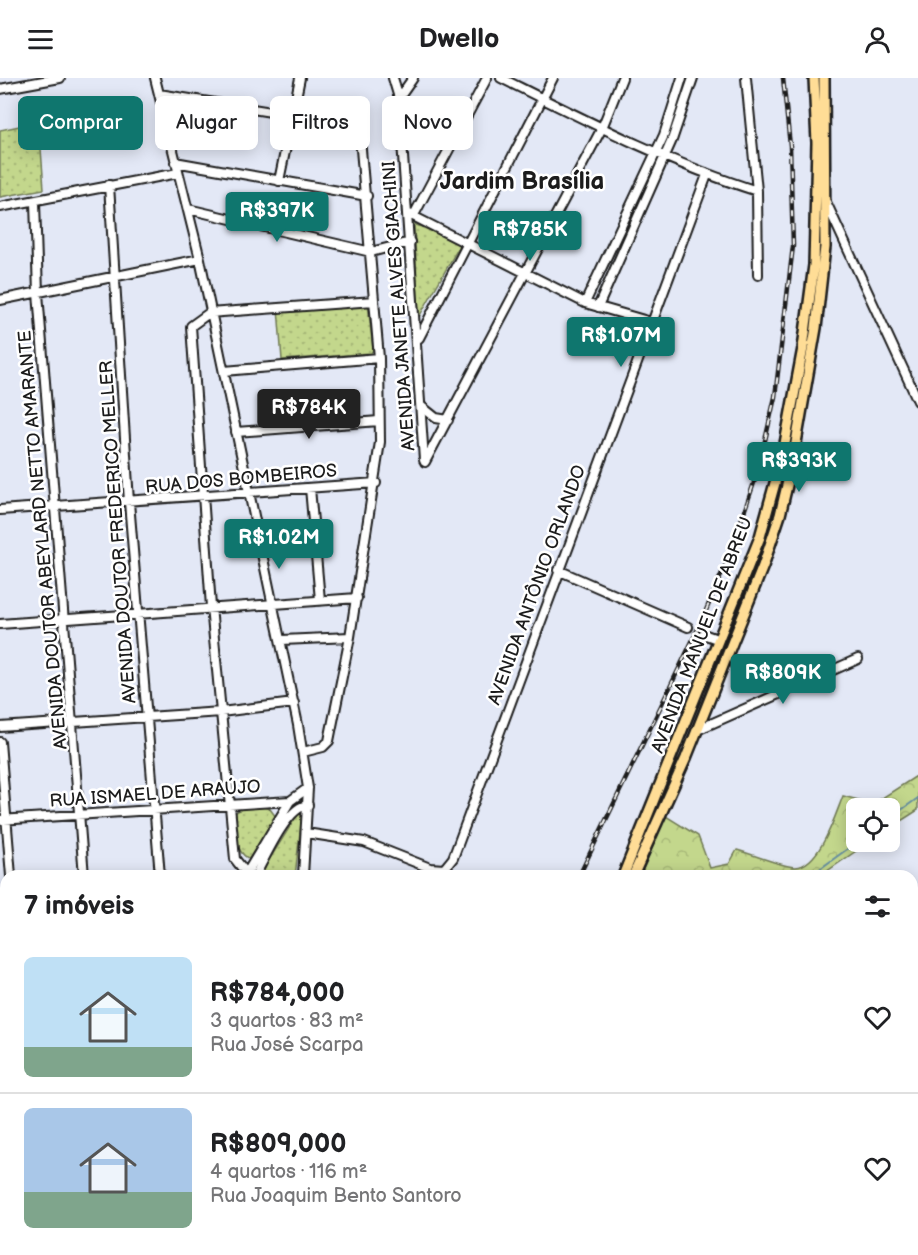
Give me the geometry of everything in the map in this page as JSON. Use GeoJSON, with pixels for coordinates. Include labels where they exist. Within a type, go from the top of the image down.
{"type":"FeatureCollection","features":[{"type":"Feature","properties":{"kind":"main road","name":"AVENIDA MANUEL DE ABREU"},"geometry":{"type":"LineString","coordinates":[[625,870],[760,537],[773,495],[803,348],[814,265],[817,215],[814,78]]}},
{"type":"Feature","properties":{"kind":"main road","name":"AVENIDA MANUEL DE ABREU"},"geometry":{"type":"LineString","coordinates":[[636,870],[697,730],[763,566],[780,515],[793,460],[816,328],[825,247],[824,78]]}},
{"type":"Feature","properties":{"kind":"street"},"geometry":{"type":"LineString","coordinates":[[0,89],[60,78]]}},
{"type":"Feature","properties":{"kind":"street"},"geometry":{"type":"LineString","coordinates":[[155,78],[200,259],[209,313],[224,371],[294,703],[308,788],[303,870]]}},
{"type":"Feature","properties":{"kind":"street"},"geometry":{"type":"LineString","coordinates":[[296,96],[300,78]]}},
{"type":"Feature","properties":{"kind":"street","name":"AVENIDA JANETE ALVES GIACHINI"},"geometry":{"type":"LineString","coordinates":[[393,78],[398,96]]}},
{"type":"Feature","properties":{"kind":"street"},"geometry":{"type":"LineString","coordinates":[[400,96],[413,78]]}},
{"type":"Feature","properties":{"kind":"street"},"geometry":{"type":"LineString","coordinates":[[487,78],[411,215],[585,303],[651,322]]}},
{"type":"Feature","properties":{"kind":"street"},"geometry":{"type":"LineString","coordinates":[[501,78],[602,128],[707,175],[757,191]]}},
{"type":"Feature","properties":{"kind":"street"},"geometry":{"type":"LineString","coordinates":[[418,340],[553,78]]}},
{"type":"Feature","properties":{"kind":"street"},"geometry":{"type":"LineString","coordinates":[[422,406],[436,418],[448,420],[602,128],[622,78]]}},
{"type":"Feature","properties":{"kind":"street"},"geometry":{"type":"LineString","coordinates":[[585,303],[664,135],[682,78]]}},
{"type":"Feature","properties":{"kind":"street"},"geometry":{"type":"LineString","coordinates":[[598,307],[665,155],[693,78]]}},
{"type":"Feature","properties":{"kind":"street"},"geometry":{"type":"LineString","coordinates":[[746,78],[757,191],[758,276]]}},
{"type":"Feature","properties":{"kind":"street"},"geometry":{"type":"LineString","coordinates":[[159,94],[270,110]]}},
{"type":"Feature","properties":{"kind":"street"},"geometry":{"type":"LineString","coordinates":[[279,181],[285,150]]}},
{"type":"Feature","properties":{"kind":"street"},"geometry":{"type":"LineString","coordinates":[[303,752],[323,747],[329,741],[350,637],[376,483],[380,421],[379,358],[362,150]]}},
{"type":"Feature","properties":{"kind":"street","name":"AVENIDA JANETE ALVES GIACHINI"},"geometry":{"type":"LineString","coordinates":[[404,150],[411,215],[410,242],[424,462],[448,420]]}},
{"type":"Feature","properties":{"kind":"street"},"geometry":{"type":"LineString","coordinates":[[175,162],[367,196]]}},
{"type":"Feature","properties":{"kind":"street"},"geometry":{"type":"LineString","coordinates":[[0,207],[178,173]]}},
{"type":"Feature","properties":{"kind":"street","name":"AVENIDA ANTÔNIO ORLANDO"},"geometry":{"type":"LineString","coordinates":[[306,833],[364,842],[430,868],[444,869],[453,858],[558,570],[707,175]]}},
{"type":"Feature","properties":{"kind":"street","name":"AVENIDA DOUTOR FREDERICO MELLER"},"geometry":{"type":"LineString","coordinates":[[109,185],[129,502],[160,870]]}},
{"type":"Feature","properties":{"kind":"street","name":"AVENIDA DOUTOR ABEYLARD NETTO AMARANTE"},"geometry":{"type":"LineString","coordinates":[[35,202],[38,293],[84,870]]}},
{"type":"Feature","properties":{"kind":"street"},"geometry":{"type":"LineString","coordinates":[[826,202],[918,401]]}},
{"type":"Feature","properties":{"kind":"street"},"geometry":{"type":"LineString","coordinates":[[188,209],[371,252],[410,242]]}},
{"type":"Feature","properties":{"kind":"street"},"geometry":{"type":"LineString","coordinates":[[0,300],[200,259]]}},
{"type":"Feature","properties":{"kind":"street"},"geometry":{"type":"LineString","coordinates":[[244,870],[235,859],[220,712],[191,326],[209,313],[374,302]]}},
{"type":"Feature","properties":{"kind":"street"},"geometry":{"type":"LineString","coordinates":[[224,371],[379,358]]}},
{"type":"Feature","properties":{"kind":"street"},"geometry":{"type":"LineString","coordinates":[[236,432],[380,421]]}},
{"type":"Feature","properties":{"kind":"street","name":"RUA DOS BOMBEIROS"},"geometry":{"type":"LineString","coordinates":[[0,510],[249,494],[376,483]]}},
{"type":"Feature","properties":{"kind":"street"},"geometry":{"type":"LineString","coordinates":[[310,488],[320,600]]}},
{"type":"Feature","properties":{"kind":"street"},"geometry":{"type":"LineString","coordinates":[[558,570],[688,627]]}},
{"type":"Feature","properties":{"kind":"street"},"geometry":{"type":"LineString","coordinates":[[0,624],[357,598]]}},
{"type":"Feature","properties":{"kind":"street"},"geometry":{"type":"LineString","coordinates":[[703,634],[717,639]]}},
{"type":"Feature","properties":{"kind":"street"},"geometry":{"type":"LineString","coordinates":[[282,640],[350,637]]}},
{"type":"Feature","properties":{"kind":"street"},"geometry":{"type":"LineString","coordinates":[[697,730],[858,659]]}},
{"type":"Feature","properties":{"kind":"street"},"geometry":{"type":"LineString","coordinates":[[0,728],[220,712],[294,703]]}},
{"type":"Feature","properties":{"kind":"street"},"geometry":{"type":"LineString","coordinates":[[0,742],[4,820],[10,870]]}},
{"type":"Feature","properties":{"kind":"street"},"geometry":{"type":"LineString","coordinates":[[251,870],[290,801],[308,788]]}},
{"type":"Feature","properties":{"kind":"street","name":"RUA ISMAEL DE ARAÚJO"},"geometry":{"type":"LineString","coordinates":[[4,820],[155,808],[290,801]]}},
{"type":"Feature","properties":{"kind":"street"},"geometry":{"type":"LineString","coordinates":[[251,870],[289,816],[300,805],[308,805]]}},
{"type":"Feature","properties":{"kind":"green space"},"geometry":{"type":"Polygon","coordinates":[[[18,126],[18,150],[41,150],[44,189],[0,197],[0,130],[18,126]]]}},
{"type":"Feature","properties":{"kind":"green space"},"geometry":{"type":"Polygon","coordinates":[[[414,224],[461,243],[419,317],[414,224]]]}},
{"type":"Feature","properties":{"kind":"green space"},"geometry":{"type":"Polygon","coordinates":[[[368,304],[373,350],[371,353],[282,360],[278,308],[368,304]]]}},
{"type":"Feature","properties":{"kind":"green space"},"geometry":{"type":"Polygon","coordinates":[[[918,775],[918,810],[900,822],[900,798],[882,798],[918,775]]]}},
{"type":"Feature","properties":{"kind":"green space"},"geometry":{"type":"Polygon","coordinates":[[[843,796],[850,798],[846,798],[846,852],[855,852],[829,870],[643,870],[666,816],[698,836],[710,868],[729,864],[737,850],[791,867],[805,864],[819,849],[831,827],[843,796]]]}},
{"type":"Feature","properties":{"kind":"green space"},"geometry":{"type":"Polygon","coordinates":[[[243,808],[270,809],[276,817],[249,859],[240,851],[236,838],[236,812],[243,808]]]}},
{"type":"Feature","properties":{"kind":"green space"},"geometry":{"type":"Polygon","coordinates":[[[299,812],[302,814],[296,870],[263,870],[299,812]]]}},
{"type":"Feature","properties":{"kind":"waterway"},"geometry":{"type":"LineString","coordinates":[[900,811],[918,798]]}},
{"type":"Feature","properties":{"kind":"waterway"},"geometry":{"type":"LineString","coordinates":[[818,870],[846,850]]}},
{"type":"Feature","properties":{"kind":"tunnel"},"geometry":{"type":"LineString","coordinates":[[688,627],[703,634]]}},
{"type":"Feature","properties":{"kind":"railway"},"geometry":{"type":"LineString","coordinates":[[582,870],[698,629],[728,559],[758,471],[775,397],[793,246],[790,146],[783,78]]}},
{"type":"Feature","properties":{"kind":"district","name":"Jardim Brasília"},"geometry":{"type":"Point","coordinates":[522,181]}}]}
